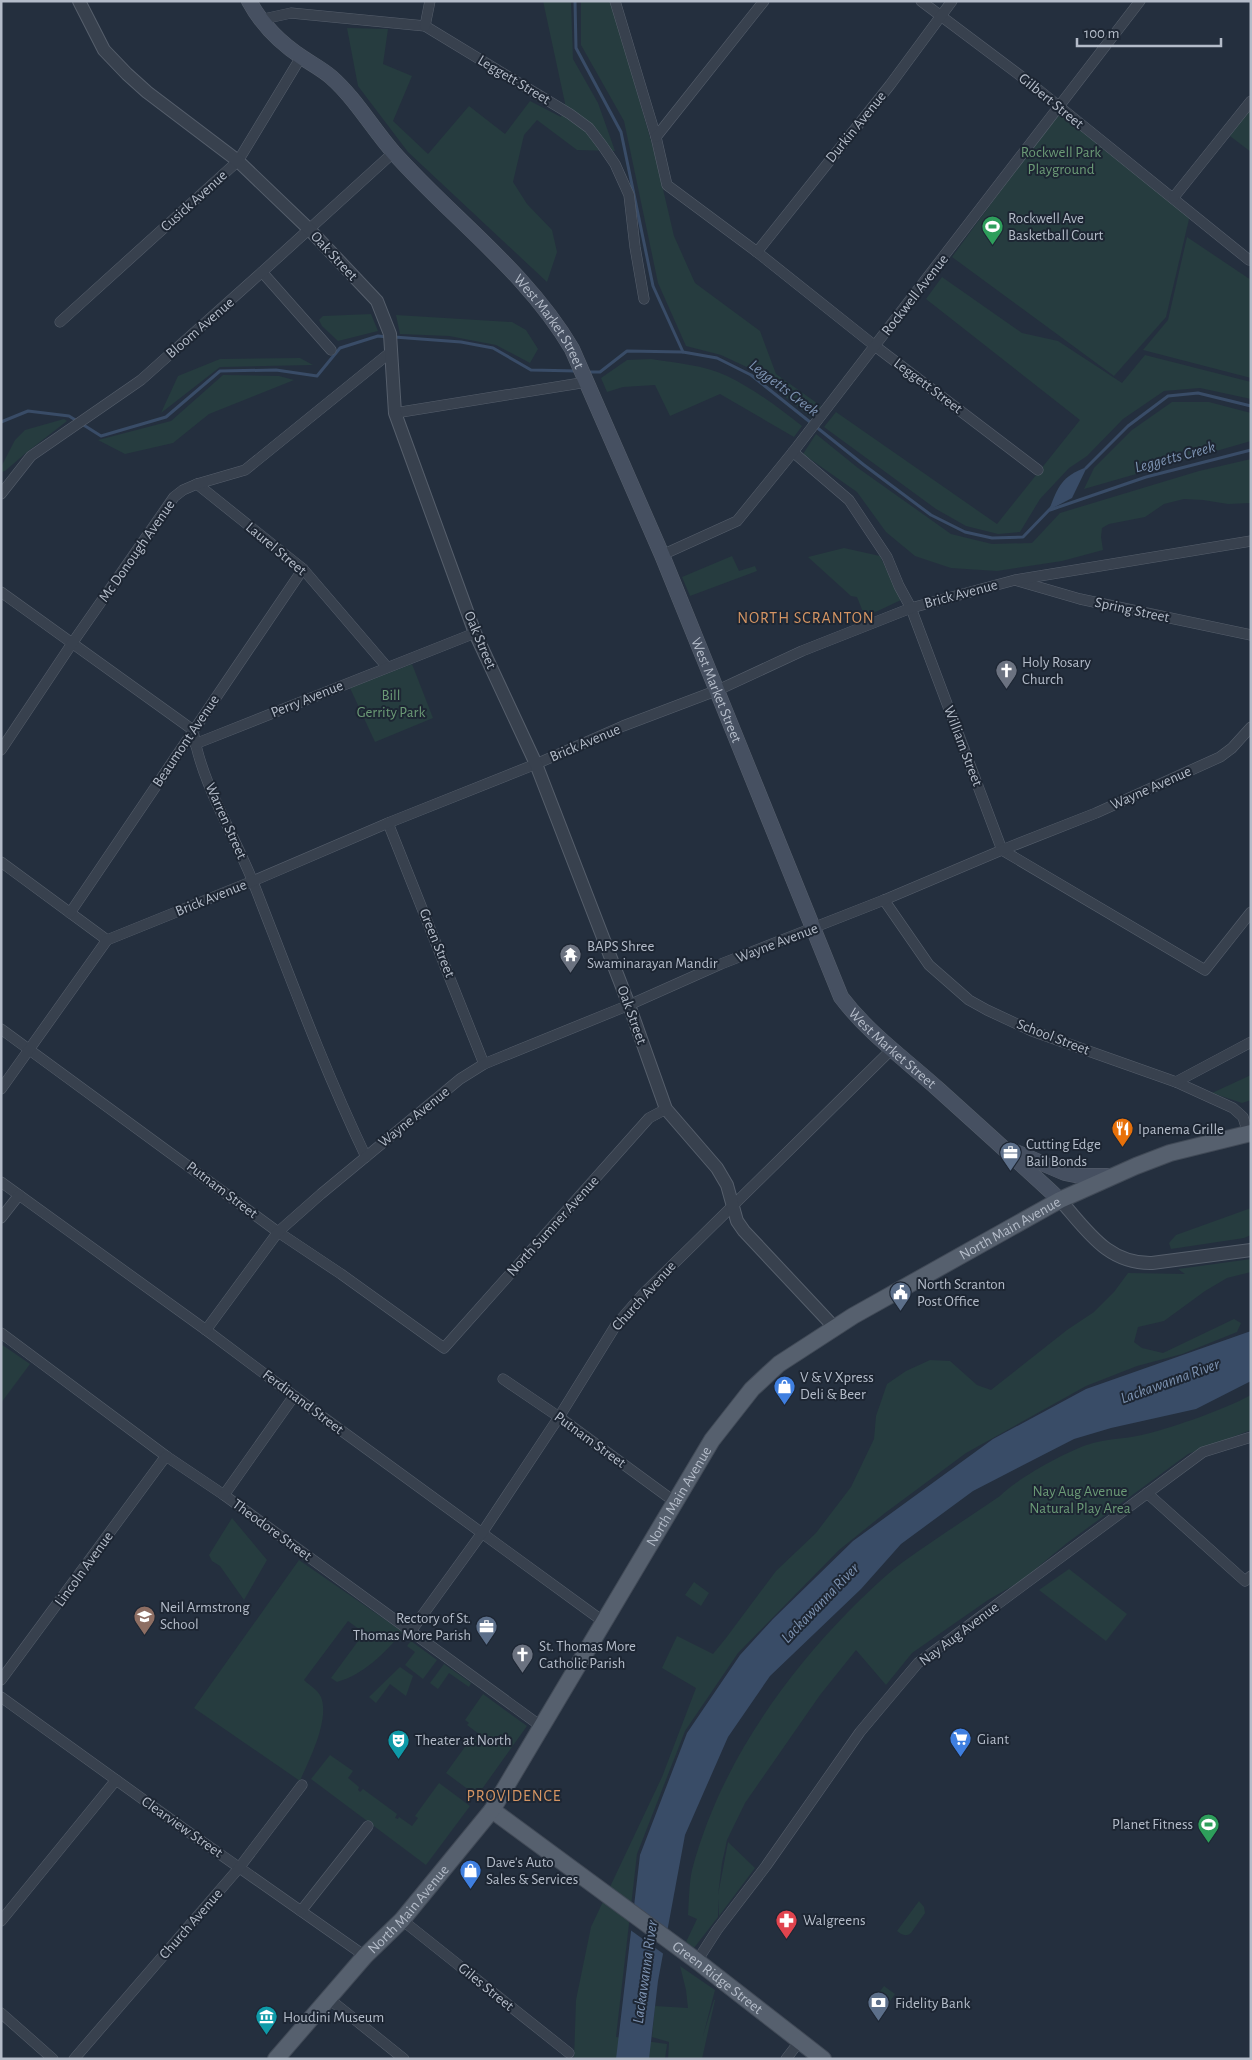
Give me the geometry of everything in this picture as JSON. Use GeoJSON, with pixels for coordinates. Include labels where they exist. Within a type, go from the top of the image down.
{"type":"FeatureCollection","features":[{"type":"Feature","properties":{"kind":"main road","name":"West Market Street"},"geometry":{"type":"LineString","coordinates":[[249,1],[259,20],[286,46],[331,76],[394,152],[533,293],[558,325],[572,349],[662,555],[841,997],[856,1016],[891,1050],[936,1087],[1060,1200]]}},
{"type":"Feature","properties":{"kind":"main road","name":"North Main Avenue"},"geometry":{"type":"LineString","coordinates":[[276,2059],[365,1956],[402,1920],[492,1810],[712,1440],[752,1389],[779,1364],[834,1327],[1060,1200],[1170,1153],[1249,1133]]}},
{"type":"Feature","properties":{"kind":"main road"},"geometry":{"type":"LineString","coordinates":[[999,1144],[1065,1173],[1080,1176],[1114,1176]]}},
{"type":"Feature","properties":{"kind":"main road","name":"Green Ridge Street"},"geometry":{"type":"LineString","coordinates":[[492,1810],[697,1961],[823,2059]]}},
{"type":"Feature","properties":{"kind":"street","name":"Oak Street"},"geometry":{"type":"LineString","coordinates":[[79,1],[104,50],[127,74],[147,92],[238,161],[309,229],[377,301],[390,334],[395,413],[475,633],[536,764],[629,1005],[666,1109],[717,1168],[727,1184],[736,1222],[834,1327]]}},
{"type":"Feature","properties":{"kind":"street"},"geometry":{"type":"LineString","coordinates":[[425,26],[430,1]]}},
{"type":"Feature","properties":{"kind":"street","name":"Leggett Street"},"geometry":{"type":"LineString","coordinates":[[616,1],[656,137],[667,185],[757,252],[1038,470]]}},
{"type":"Feature","properties":{"kind":"street"},"geometry":{"type":"LineString","coordinates":[[656,137],[764,1]]}},
{"type":"Feature","properties":{"kind":"street","name":"Gilbert Street"},"geometry":{"type":"LineString","coordinates":[[921,1],[1030,83],[1059,108],[1174,197],[1249,260]]}},
{"type":"Feature","properties":{"kind":"street","name":"Durkin Avenue"},"geometry":{"type":"LineString","coordinates":[[757,252],[890,85],[952,1]]}},
{"type":"Feature","properties":{"kind":"street","name":"Rockwell Avenue"},"geometry":{"type":"LineString","coordinates":[[662,555],[736,521],[794,452],[1140,1]]}},
{"type":"Feature","properties":{"kind":"street","name":"Leggett Street"},"geometry":{"type":"LineString","coordinates":[[259,20],[291,13],[425,26],[589,128],[615,164],[629,195],[634,247],[644,299]]}},
{"type":"Feature","properties":{"kind":"street","name":"Cusick Avenue"},"geometry":{"type":"LineString","coordinates":[[60,322],[238,161],[301,57]]}},
{"type":"Feature","properties":{"kind":"street"},"geometry":{"type":"LineString","coordinates":[[1174,197],[1251,101]]}},
{"type":"Feature","properties":{"kind":"street","name":"Bloom Avenue"},"geometry":{"type":"LineString","coordinates":[[1,494],[30,456],[141,380],[394,152]]}},
{"type":"Feature","properties":{"kind":"street"},"geometry":{"type":"LineString","coordinates":[[262,272],[331,350]]}},
{"type":"Feature","properties":{"kind":"street","name":"Mc Donough Avenue"},"geometry":{"type":"LineString","coordinates":[[1,750],[73,642],[174,497],[183,490],[197,484],[245,470],[392,351]]}},
{"type":"Feature","properties":{"kind":"street"},"geometry":{"type":"LineString","coordinates":[[395,413],[586,382]]}},
{"type":"Feature","properties":{"kind":"street","name":"William Street"},"geometry":{"type":"LineString","coordinates":[[794,452],[849,500],[887,557],[898,586],[911,608],[1002,850]]}},
{"type":"Feature","properties":{"kind":"street","name":"Laurel Street"},"geometry":{"type":"LineString","coordinates":[[197,484],[303,569],[387,667]]}},
{"type":"Feature","properties":{"kind":"street","name":"Brick Avenue"},"geometry":{"type":"LineString","coordinates":[[107,940],[253,881],[388,823],[536,764],[623,726],[718,690],[802,651],[911,608],[1015,580],[1251,541]]}},
{"type":"Feature","properties":{"kind":"street","name":"Beaumont Avenue"},"geometry":{"type":"LineString","coordinates":[[70,913],[303,569]]}},
{"type":"Feature","properties":{"kind":"street","name":"Spring Street"},"geometry":{"type":"LineString","coordinates":[[1015,580],[1080,599],[1251,635]]}},
{"type":"Feature","properties":{"kind":"street"},"geometry":{"type":"LineString","coordinates":[[1,592],[193,730]]}},
{"type":"Feature","properties":{"kind":"street","name":"Perry Avenue"},"geometry":{"type":"LineString","coordinates":[[195,744],[475,633]]}},
{"type":"Feature","properties":{"kind":"street","name":"Wayne Avenue"},"geometry":{"type":"LineString","coordinates":[[206,1330],[278,1232],[460,1079],[484,1064],[629,1005],[721,964],[884,900],[1096,813],[1220,757],[1232,748],[1251,727]]}},
{"type":"Feature","properties":{"kind":"street","name":"Warren Street"},"geometry":{"type":"LineString","coordinates":[[193,730],[197,755],[253,881],[343,1110],[366,1157]]}},
{"type":"Feature","properties":{"kind":"street","name":"Green Street"},"geometry":{"type":"LineString","coordinates":[[388,823],[484,1064]]}},
{"type":"Feature","properties":{"kind":"street"},"geometry":{"type":"LineString","coordinates":[[1002,850],[1204,970],[1251,912]]}},
{"type":"Feature","properties":{"kind":"street"},"geometry":{"type":"LineString","coordinates":[[1,862],[107,940],[1,1089]]}},
{"type":"Feature","properties":{"kind":"street","name":"School Street"},"geometry":{"type":"LineString","coordinates":[[884,900],[929,965],[975,1003],[1032,1031],[1176,1082],[1233,1108],[1243,1117],[1249,1133]]}},
{"type":"Feature","properties":{"kind":"street","name":"Putnam Street"},"geometry":{"type":"LineString","coordinates":[[1,1029],[278,1232],[341,1274],[444,1348]]}},
{"type":"Feature","properties":{"kind":"street"},"geometry":{"type":"LineString","coordinates":[[1176,1082],[1251,1042]]}},
{"type":"Feature","properties":{"kind":"street","name":"Church Avenue"},"geometry":{"type":"LineString","coordinates":[[411,1631],[482,1533],[559,1417],[616,1325],[642,1295],[891,1050]]}},
{"type":"Feature","properties":{"kind":"street","name":"North Sumner Avenue"},"geometry":{"type":"LineString","coordinates":[[444,1348],[649,1118],[666,1109]]}},
{"type":"Feature","properties":{"kind":"street","name":"Ferdinand Street"},"geometry":{"type":"LineString","coordinates":[[1,1182],[604,1622]]}},
{"type":"Feature","properties":{"kind":"street"},"geometry":{"type":"LineString","coordinates":[[1,1218],[19,1195]]}},
{"type":"Feature","properties":{"kind":"street","name":"West Market Street"},"geometry":{"type":"LineString","coordinates":[[1060,1200],[1101,1247],[1137,1264],[1251,1250]]}},
{"type":"Feature","properties":{"kind":"street","name":"Theodore Street"},"geometry":{"type":"LineString","coordinates":[[1,1333],[166,1456],[542,1727]]}},
{"type":"Feature","properties":{"kind":"street","name":"Putnam Street"},"geometry":{"type":"LineString","coordinates":[[503,1378],[675,1502]]}},
{"type":"Feature","properties":{"kind":"street"},"geometry":{"type":"LineString","coordinates":[[224,1496],[294,1396]]}},
{"type":"Feature","properties":{"kind":"street","name":"Nay Aug Avenue"},"geometry":{"type":"LineString","coordinates":[[697,1961],[717,1930],[766,1866],[860,1732],[918,1663],[1048,1569],[1203,1452],[1251,1437]]}},
{"type":"Feature","properties":{"kind":"street","name":"Lincoln Avenue"},"geometry":{"type":"LineString","coordinates":[[1,1680],[166,1456]]}},
{"type":"Feature","properties":{"kind":"street"},"geometry":{"type":"LineString","coordinates":[[1147,1493],[1248,1579]]}},
{"type":"Feature","properties":{"kind":"street","name":"Clearview Street"},"geometry":{"type":"LineString","coordinates":[[1,1697],[365,1956]]}},
{"type":"Feature","properties":{"kind":"street"},"geometry":{"type":"LineString","coordinates":[[1,1921],[116,1780]]}},
{"type":"Feature","properties":{"kind":"street","name":"Church Avenue"},"geometry":{"type":"LineString","coordinates":[[74,2059],[239,1868],[302,1785]]}},
{"type":"Feature","properties":{"kind":"street"},"geometry":{"type":"LineString","coordinates":[[301,1911],[368,1826]]}},
{"type":"Feature","properties":{"kind":"street","name":"Giles Street"},"geometry":{"type":"LineString","coordinates":[[402,1920],[569,2053]]}},
{"type":"Feature","properties":{"kind":"street"},"geometry":{"type":"LineString","coordinates":[[328,1998],[404,2059]]}},
{"type":"Feature","properties":{"kind":"street"},"geometry":{"type":"LineString","coordinates":[[1,2013],[53,2059]]}},
{"type":"Feature","properties":{"kind":"street"},"geometry":{"type":"LineString","coordinates":[[786,2059],[799,2042]]}},
{"type":"Feature","properties":{"kind":"green space"},"geometry":{"type":"Polygon","coordinates":[[[543,1],[571,1],[573,59],[598,103],[615,151],[577,150],[537,120],[524,135],[513,182],[527,204],[552,230],[557,252],[547,282],[408,152],[358,86],[347,28],[388,29],[383,64],[412,76],[393,121],[428,154],[469,106],[505,134],[530,101],[561,117],[565,103],[543,1]]]}},
{"type":"Feature","properties":{"kind":"green space"},"geometry":{"type":"Polygon","coordinates":[[[581,1],[611,1],[655,155],[674,236],[695,283],[760,331],[776,374],[821,406],[813,419],[751,369],[721,355],[686,346],[658,283],[624,121],[581,45],[581,1]]]}},
{"type":"Feature","properties":{"kind":"green space"},"geometry":{"type":"Polygon","coordinates":[[[1251,108],[1251,152],[1230,136],[1251,108]]]}},
{"type":"Feature","properties":{"kind":"green space","name":"Rockwell Park Playground"},"geometry":{"type":"Polygon","coordinates":[[[1059,111],[1190,215],[1166,317],[1114,376],[952,257],[1059,111]]]}},
{"type":"Feature","properties":{"kind":"green space"},"geometry":{"type":"Polygon","coordinates":[[[1187,237],[1251,280],[1251,378],[1143,350],[1168,320],[1187,237]]]}},
{"type":"Feature","properties":{"kind":"green space"},"geometry":{"type":"Polygon","coordinates":[[[942,277],[1022,333],[1058,341],[1122,383],[1145,355],[1251,382],[1251,399],[1200,388],[1164,391],[1123,419],[1087,456],[1069,468],[1040,499],[1020,532],[998,534],[966,526],[936,509],[824,427],[836,412],[997,524],[1080,420],[926,299],[942,277]]]}},
{"type":"Feature","properties":{"kind":"green space"},"geometry":{"type":"Polygon","coordinates":[[[371,314],[378,331],[338,341],[322,326],[319,320],[323,316],[371,314]]]}},
{"type":"Feature","properties":{"kind":"green space"},"geometry":{"type":"Polygon","coordinates":[[[396,315],[512,322],[526,330],[538,349],[530,363],[496,345],[449,336],[400,334],[396,315]]]}},
{"type":"Feature","properties":{"kind":"green space"},"geometry":{"type":"Polygon","coordinates":[[[300,358],[313,365],[220,367],[161,413],[178,376],[220,359],[300,358]]]}},
{"type":"Feature","properties":{"kind":"green space"},"geometry":{"type":"Polygon","coordinates":[[[651,359],[680,363],[718,372],[766,399],[802,426],[794,437],[720,394],[670,416],[655,385],[623,387],[607,392],[601,378],[627,360],[651,359]]]}},
{"type":"Feature","properties":{"kind":"green space"},"geometry":{"type":"Polygon","coordinates":[[[223,375],[279,376],[294,380],[209,414],[173,443],[125,454],[98,440],[171,421],[223,375]]]}},
{"type":"Feature","properties":{"kind":"green space"},"geometry":{"type":"Polygon","coordinates":[[[1172,402],[1209,402],[1251,413],[1251,441],[1084,489],[1094,468],[1132,430],[1172,402]]]}},
{"type":"Feature","properties":{"kind":"green space"},"geometry":{"type":"Polygon","coordinates":[[[64,419],[67,421],[5,471],[1,472],[1,467],[15,440],[25,430],[64,419]]]}},
{"type":"Feature","properties":{"kind":"green space"},"geometry":{"type":"Polygon","coordinates":[[[816,434],[858,468],[951,534],[992,544],[1032,543],[1060,513],[1199,471],[1251,459],[1251,503],[1228,504],[1184,499],[1164,504],[1145,517],[1109,524],[1102,528],[1103,550],[1062,561],[997,571],[951,568],[915,556],[886,532],[857,492],[803,454],[816,434]]]}},
{"type":"Feature","properties":{"kind":"green space"},"geometry":{"type":"Polygon","coordinates":[[[844,548],[880,556],[901,600],[865,617],[857,597],[851,596],[808,557],[844,548]]]}},
{"type":"Feature","properties":{"kind":"green space"},"geometry":{"type":"Polygon","coordinates":[[[732,556],[739,571],[755,566],[757,571],[690,596],[682,577],[732,556]]]}},
{"type":"Feature","properties":{"kind":"green space","name":"Bill Gerrity Park"},"geometry":{"type":"Polygon","coordinates":[[[412,664],[433,718],[375,742],[350,688],[412,664]]]}},
{"type":"Feature","properties":{"kind":"green space"},"geometry":{"type":"Polygon","coordinates":[[[1251,1075],[1251,1100],[1242,1103],[1212,1093],[1251,1075]]]}},
{"type":"Feature","properties":{"kind":"green space"},"geometry":{"type":"Polygon","coordinates":[[[1251,1208],[1251,1235],[1244,1238],[1171,1249],[1169,1243],[1176,1235],[1251,1208]]]}},
{"type":"Feature","properties":{"kind":"green space"},"geometry":{"type":"Polygon","coordinates":[[[1251,1259],[1251,1272],[1227,1278],[1205,1291],[1164,1321],[1138,1327],[1134,1342],[1142,1348],[1163,1353],[1234,1319],[1241,1323],[1237,1332],[1182,1354],[1137,1366],[1086,1386],[966,1453],[839,1550],[738,1653],[685,1731],[637,1854],[616,2037],[667,2044],[665,2059],[574,2059],[576,2000],[591,1927],[662,1777],[696,1688],[662,1668],[677,1636],[713,1654],[776,1571],[816,1533],[851,1487],[874,1439],[876,1416],[887,1384],[906,1371],[930,1360],[950,1361],[977,1385],[991,1390],[1067,1330],[1094,1312],[1114,1292],[1128,1273],[1185,1274],[1178,1269],[1251,1259]]]}},
{"type":"Feature","properties":{"kind":"green space"},"geometry":{"type":"Polygon","coordinates":[[[1,1344],[30,1364],[1,1403],[1,1344]]]}},
{"type":"Feature","properties":{"kind":"green space","name":"Nay Aug Avenue Natural Play Area"},"geometry":{"type":"Polygon","coordinates":[[[1251,1395],[1251,1430],[1188,1454],[1067,1543],[1021,1581],[988,1600],[912,1653],[886,1685],[856,1650],[820,1695],[745,1803],[727,1840],[718,1895],[728,1842],[755,1868],[719,1916],[718,1899],[718,1917],[694,1948],[686,1942],[697,1919],[688,1915],[692,1870],[703,1834],[717,1799],[734,1765],[774,1700],[797,1670],[821,1641],[867,1593],[903,1562],[1019,1481],[1057,1458],[1093,1443],[1140,1436],[1172,1427],[1214,1412],[1251,1395]]]}},
{"type":"Feature","properties":{"kind":"green space"},"geometry":{"type":"Polygon","coordinates":[[[232,1518],[267,1560],[244,1600],[220,1566],[212,1561],[209,1555],[232,1518]]]}},
{"type":"Feature","properties":{"kind":"green space"},"geometry":{"type":"Polygon","coordinates":[[[299,1560],[403,1632],[381,1655],[365,1668],[337,1682],[331,1678],[364,1633],[348,1621],[304,1680],[320,1694],[323,1717],[317,1740],[300,1781],[194,1708],[299,1560]]]}},
{"type":"Feature","properties":{"kind":"green space"},"geometry":{"type":"Polygon","coordinates":[[[1069,1569],[1127,1614],[1106,1641],[1039,1590],[1069,1569]]]}},
{"type":"Feature","properties":{"kind":"green space"},"geometry":{"type":"Polygon","coordinates":[[[694,1582],[709,1593],[701,1606],[685,1595],[694,1582]]]}},
{"type":"Feature","properties":{"kind":"green space"},"geometry":{"type":"Polygon","coordinates":[[[411,1641],[437,1660],[423,1679],[405,1665],[415,1652],[407,1646],[411,1641]]]}},
{"type":"Feature","properties":{"kind":"green space"},"geometry":{"type":"Polygon","coordinates":[[[444,1664],[471,1683],[469,1687],[449,1673],[438,1689],[430,1683],[444,1664]]]}},
{"type":"Feature","properties":{"kind":"green space"},"geometry":{"type":"Polygon","coordinates":[[[400,1667],[413,1676],[406,1696],[390,1684],[376,1703],[369,1697],[400,1667]]]}},
{"type":"Feature","properties":{"kind":"green space"},"geometry":{"type":"Polygon","coordinates":[[[483,1694],[527,1726],[477,1796],[446,1773],[470,1740],[473,1742],[479,1734],[467,1725],[469,1723],[465,1720],[483,1694]]]}},
{"type":"Feature","properties":{"kind":"green space"},"geometry":{"type":"Polygon","coordinates":[[[330,1755],[353,1771],[348,1778],[359,1787],[358,1790],[360,1792],[363,1789],[397,1814],[395,1818],[398,1819],[399,1817],[412,1826],[418,1818],[415,1816],[439,1783],[470,1806],[426,1865],[311,1779],[330,1755]]]}},
{"type":"Feature","properties":{"kind":"green space"},"geometry":{"type":"Polygon","coordinates":[[[919,1901],[924,1907],[925,1913],[911,1933],[901,1934],[897,1931],[919,1901]]]}},
{"type":"Feature","properties":{"kind":"green space"},"geometry":{"type":"Polygon","coordinates":[[[680,1966],[715,1990],[703,2036],[715,2000],[702,2059],[668,2059],[669,2042],[652,2037],[655,2006],[688,2008],[680,1966]]]}},
{"type":"Feature","properties":{"kind":"green space"},"geometry":{"type":"Polygon","coordinates":[[[884,1986],[895,1994],[886,2007],[874,1999],[884,1986]]]}},
{"type":"Feature","properties":{"kind":"water"},"geometry":{"type":"Polygon","coordinates":[[[1087,467],[1072,498],[1049,510],[1058,488],[1066,478],[1087,467]]]}},
{"type":"Feature","properties":{"kind":"water","name":"Lackawanna River"},"geometry":{"type":"Polygon","coordinates":[[[1251,1331],[1251,1381],[1196,1409],[1111,1428],[1074,1439],[973,1491],[901,1544],[861,1589],[770,1676],[728,1737],[685,1835],[658,1981],[649,2059],[616,2059],[640,1855],[687,1733],[740,1655],[773,1619],[853,1541],[993,1439],[1086,1389],[1251,1331]]]}},
{"type":"Feature","properties":{"kind":"pier"},"geometry":{"type":"Polygon","coordinates":[[[632,1903],[670,1931],[665,1955],[629,1929],[632,1903]]]}},
{"type":"Feature","properties":{"kind":"waterway","name":"Leggetts Creek"},"geometry":{"type":"LineString","coordinates":[[575,1],[576,48],[621,132],[653,286],[683,352]]}},
{"type":"Feature","properties":{"kind":"waterway"},"geometry":{"type":"LineString","coordinates":[[82,424],[101,436],[166,417],[220,371],[276,370],[317,376],[340,348],[378,336],[388,337]]}},
{"type":"Feature","properties":{"kind":"waterway"},"geometry":{"type":"LineString","coordinates":[[394,337],[461,342],[493,348],[531,370],[577,371]]}},
{"type":"Feature","properties":{"kind":"waterway","name":"Leggetts Creek"},"geometry":{"type":"LineString","coordinates":[[588,372],[600,372],[627,351],[683,352],[717,358],[751,375],[864,465],[931,515],[965,532],[992,538],[1023,537],[1052,507]]}},
{"type":"Feature","properties":{"kind":"waterway","name":"Leggetts Creek"},"geometry":{"type":"LineString","coordinates":[[1086,468],[1128,426],[1168,396],[1198,393],[1251,406]]}},
{"type":"Feature","properties":{"kind":"waterway"},"geometry":{"type":"LineString","coordinates":[[1,422],[28,411],[69,416],[77,421]]}},
{"type":"Feature","properties":{"kind":"waterway","name":"Leggetts Creek"},"geometry":{"type":"LineString","coordinates":[[1050,510],[1146,477],[1251,450]]}},
{"type":"Feature","properties":{"kind":"place","name":"Rockwell Ave Basketball Court"},"geometry":{"type":"Point","coordinates":[992,246]}},
{"type":"Feature","properties":{"kind":"place","name":"Holy Rosary Church"},"geometry":{"type":"Point","coordinates":[1006,690]}},
{"type":"Feature","properties":{"kind":"place","name":"BAPS Shree Swaminarayan Mandir"},"geometry":{"type":"Point","coordinates":[571,974]}},
{"type":"Feature","properties":{"kind":"place","name":"Ipanema Grille"},"geometry":{"type":"Point","coordinates":[1122,1148]}},
{"type":"Feature","properties":{"kind":"place","name":"Cutting Edge Bail Bonds"},"geometry":{"type":"Point","coordinates":[1010,1172]}},
{"type":"Feature","properties":{"kind":"place","name":"North Scranton Post Office"},"geometry":{"type":"Point","coordinates":[901,1312]}},
{"type":"Feature","properties":{"kind":"place","name":"V & V Xpress Deli & Beer"},"geometry":{"type":"Point","coordinates":[784,1405]}},
{"type":"Feature","properties":{"kind":"place","name":"Neil Armstrong School"},"geometry":{"type":"Point","coordinates":[144,1635]}},
{"type":"Feature","properties":{"kind":"place","name":"Rectory of St. Thomas More Parish"},"geometry":{"type":"Point","coordinates":[487,1646]}},
{"type":"Feature","properties":{"kind":"place","name":"St. Thomas More Catholic Parish"},"geometry":{"type":"Point","coordinates":[523,1674]}},
{"type":"Feature","properties":{"kind":"place","name":"Giant"},"geometry":{"type":"Point","coordinates":[961,1758]}},
{"type":"Feature","properties":{"kind":"place","name":"Theater at North"},"geometry":{"type":"Point","coordinates":[399,1759]}},
{"type":"Feature","properties":{"kind":"place","name":"Planet Fitness"},"geometry":{"type":"Point","coordinates":[1209,1843]}},
{"type":"Feature","properties":{"kind":"place","name":"Dave's Auto Sales & Services"},"geometry":{"type":"Point","coordinates":[470,1890]}},
{"type":"Feature","properties":{"kind":"place","name":"Walgreens"},"geometry":{"type":"Point","coordinates":[787,1939]}},
{"type":"Feature","properties":{"kind":"place","name":"Fidelity Bank"},"geometry":{"type":"Point","coordinates":[879,2022]}},
{"type":"Feature","properties":{"kind":"place","name":"Houdini Museum"},"geometry":{"type":"Point","coordinates":[267,2036]}},
{"type":"Feature","properties":{"kind":"district","name":"NORTH SCRANTON"},"geometry":{"type":"Point","coordinates":[806,618]}},
{"type":"Feature","properties":{"kind":"district","name":"PROVIDENCE"},"geometry":{"type":"Point","coordinates":[514,1796]}}]}
